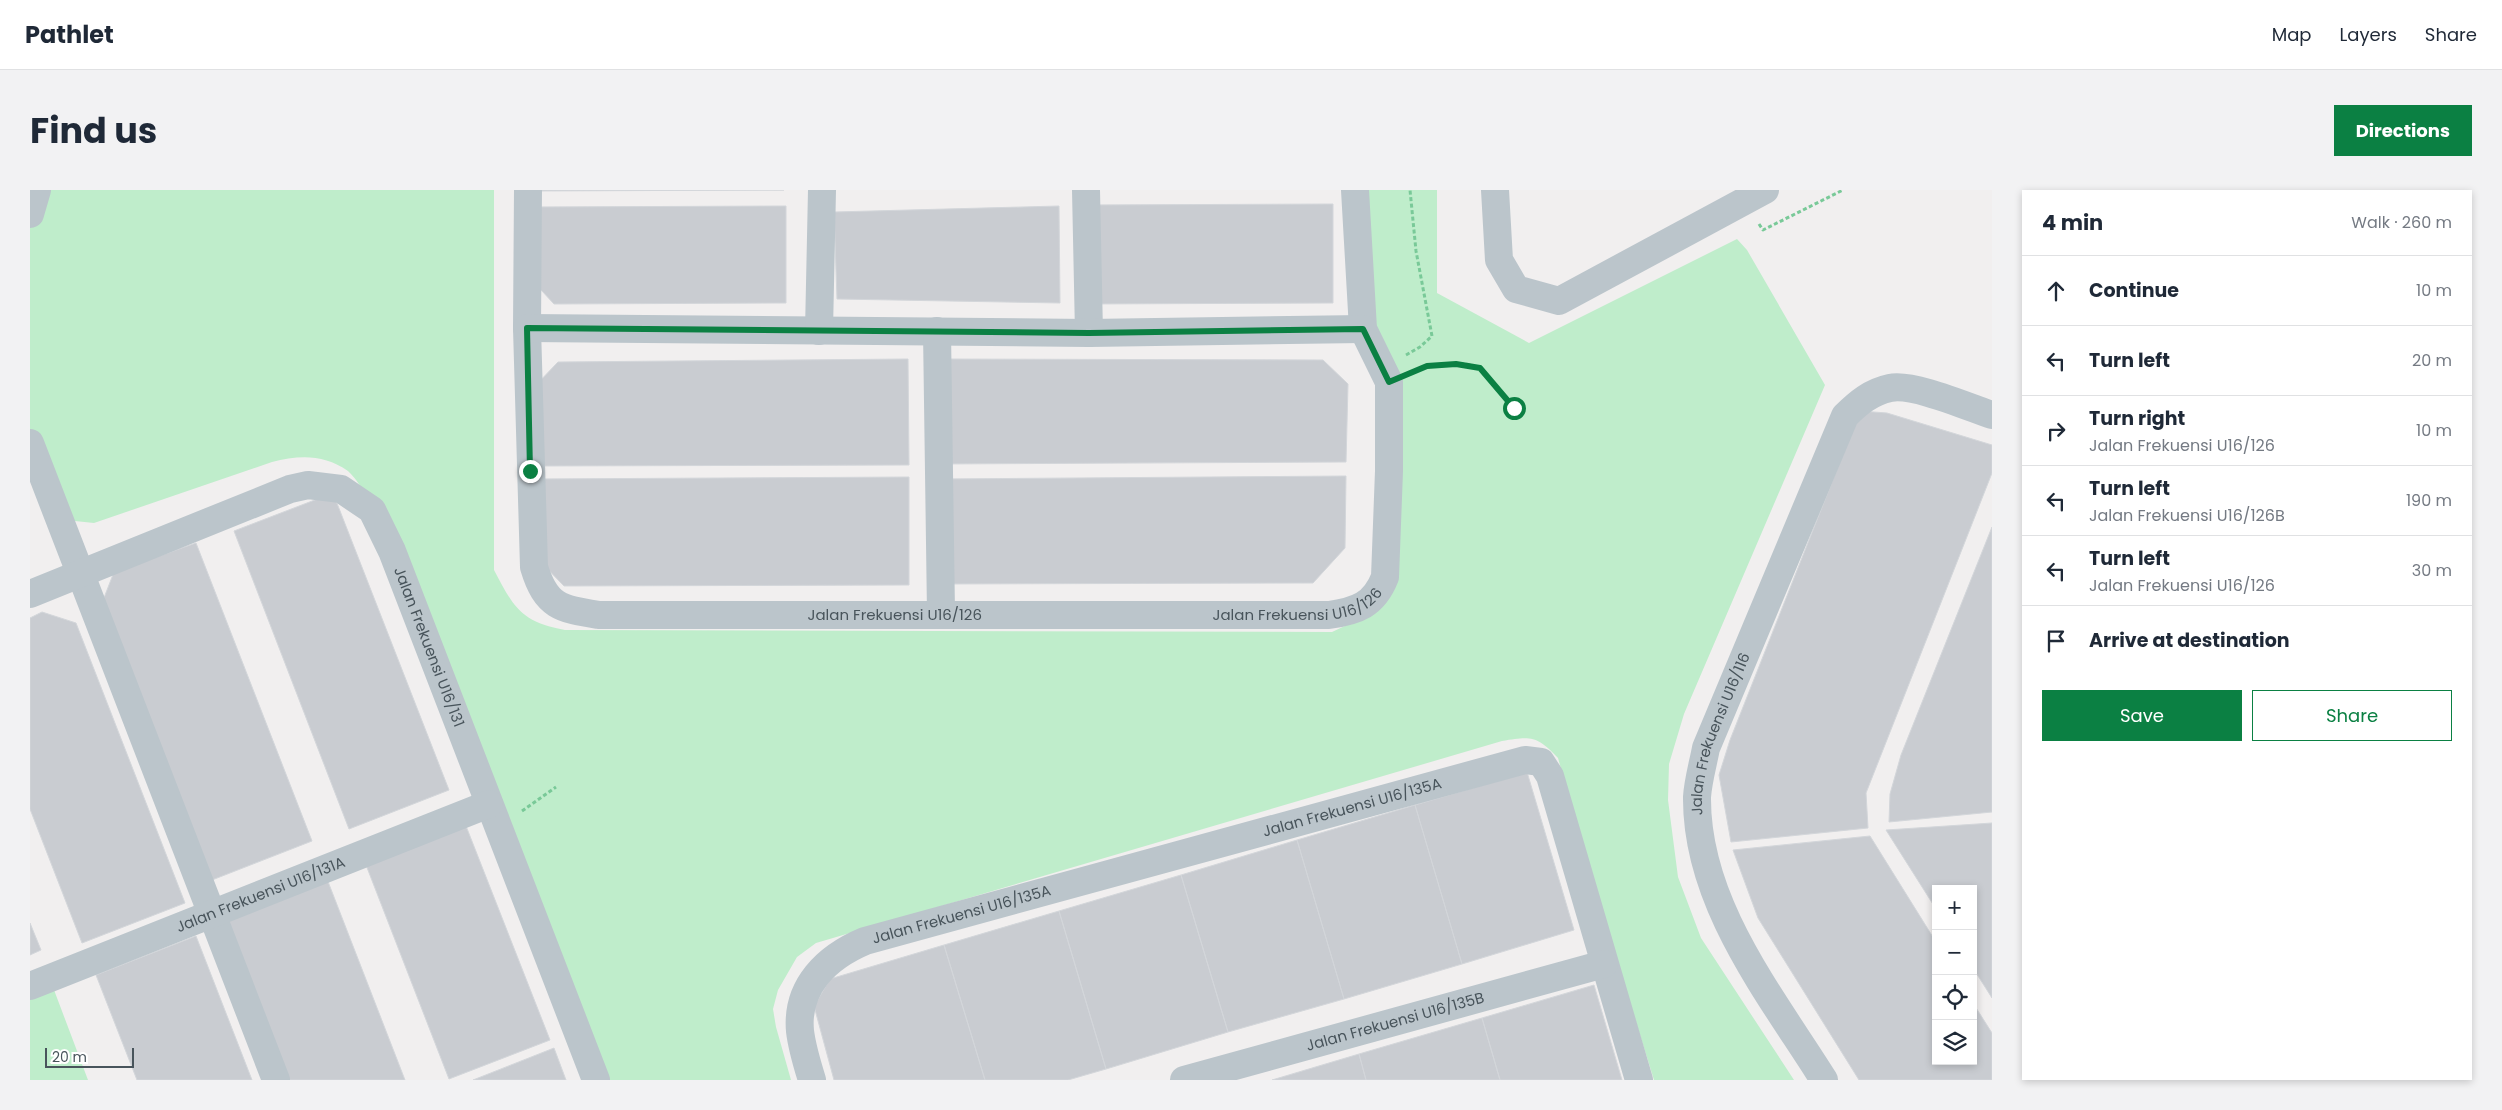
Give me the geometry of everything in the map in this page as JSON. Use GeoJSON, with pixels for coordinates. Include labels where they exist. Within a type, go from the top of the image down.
{"type":"FeatureCollection","features":[{"type":"Feature","properties":{"kind":"street"},"geometry":{"type":"LineString","coordinates":[[30,214],[37,190]]}},
{"type":"Feature","properties":{"kind":"street","name":"Jalan Frekuensi U16/126"},"geometry":{"type":"LineString","coordinates":[[528,190],[527,328],[534,567],[545,595],[555,604],[567,610],[598,615],[941,613],[1329,615],[1350,612],[1366,604],[1378,593],[1385,578],[1389,471],[1387,376],[1363,329]]}},
{"type":"Feature","properties":{"kind":"street"},"geometry":{"type":"LineString","coordinates":[[820,331],[822,190]]}},
{"type":"Feature","properties":{"kind":"street"},"geometry":{"type":"LineString","coordinates":[[1086,190],[1089,333]]}},
{"type":"Feature","properties":{"kind":"street"},"geometry":{"type":"LineString","coordinates":[[527,328],[1089,333],[1363,329],[1355,190]]}},
{"type":"Feature","properties":{"kind":"street"},"geometry":{"type":"LineString","coordinates":[[1495,190],[1499,260],[1503,268],[1516,289],[1559,301],[1756,195]]}},
{"type":"Feature","properties":{"kind":"street"},"geometry":{"type":"LineString","coordinates":[[937,331],[941,613]]}},
{"type":"Feature","properties":{"kind":"street","name":"Jalan Frekuensi U16/116"},"geometry":{"type":"LineString","coordinates":[[1824,1080],[1743,950],[1725,916],[1709,874],[1697,796],[1706,748],[1845,416],[1859,402],[1876,392],[1892,387],[1909,388],[1992,415]]}},
{"type":"Feature","properties":{"kind":"street"},"geometry":{"type":"LineString","coordinates":[[30,443],[276,1080]]}},
{"type":"Feature","properties":{"kind":"street","name":"Jalan Frekuensi U16/131"},"geometry":{"type":"LineString","coordinates":[[30,594],[290,489],[308,485],[341,489],[372,510],[380,525],[596,1080]]}},
{"type":"Feature","properties":{"kind":"street","name":"Jalan Frekuensi U16/135A"},"geometry":{"type":"LineString","coordinates":[[812,1080],[800,1030],[802,1006],[810,984],[824,965],[843,950],[874,939],[1525,760],[1541,762],[1550,776],[1639,1080]]}},
{"type":"Feature","properties":{"kind":"street","name":"Jalan Frekuensi U16/131A"},"geometry":{"type":"LineString","coordinates":[[30,986],[212,914],[494,816]]}},
{"type":"Feature","properties":{"kind":"street","name":"Jalan Frekuensi U16/135B"},"geometry":{"type":"LineString","coordinates":[[1184,1080],[1604,964]]}},
{"type":"Feature","properties":{"kind":"path"},"geometry":{"type":"LineString","coordinates":[[1387,376],[1432,336],[1416,251],[1410,190]]}},
{"type":"Feature","properties":{"kind":"path"},"geometry":{"type":"LineString","coordinates":[[1756,195],[1763,230],[1844,190]]}},
{"type":"Feature","properties":{"kind":"path"},"geometry":{"type":"LineString","coordinates":[[1387,376],[1427,366],[1456,364],[1480,368],[1514,408]]}},
{"type":"Feature","properties":{"kind":"path"},"geometry":{"type":"LineString","coordinates":[[494,816],[556,787]]}},
{"type":"Feature","properties":{"kind":"green space"},"geometry":{"type":"Polygon","coordinates":[[[40,190],[494,190],[494,570],[514,604],[528,618],[550,627],[565,630],[1332,632],[1362,618],[1383,596],[1402,396],[1361,329],[1355,190],[1437,190],[1437,293],[1529,343],[1737,239],[1747,250],[1825,385],[1684,714],[1669,764],[1668,800],[1678,877],[1701,938],[1794,1080],[1654,1080],[1596,893],[1558,758],[1545,745],[1533,739],[1520,738],[1502,741],[816,943],[797,957],[778,990],[773,1009],[776,1027],[791,1080],[595,1080],[370,499],[351,474],[330,461],[311,457],[292,458],[272,462],[94,523],[75,521],[55,512],[30,454],[30,213],[40,190]]]}},
{"type":"Feature","properties":{"kind":"green space"},"geometry":{"type":"Polygon","coordinates":[[[48,974],[88,1080],[30,1080],[30,982],[48,974]]]}},
{"type":"Feature","properties":{"kind":"building"},"geometry":{"type":"Polygon","coordinates":[[[530,190],[784,190],[530,191],[530,190]]]}},
{"type":"Feature","properties":{"kind":"building"},"geometry":{"type":"Polygon","coordinates":[[[1333,204],[1333,303],[1085,304],[1084,205],[1333,204]]]}},
{"type":"Feature","properties":{"kind":"building"},"geometry":{"type":"Polygon","coordinates":[[[786,206],[786,303],[554,304],[529,277],[530,207],[786,206]]]}},
{"type":"Feature","properties":{"kind":"building"},"geometry":{"type":"Polygon","coordinates":[[[1059,206],[1060,303],[837,299],[834,212],[1059,206]]]}},
{"type":"Feature","properties":{"kind":"building"},"geometry":{"type":"Polygon","coordinates":[[[908,359],[909,465],[536,466],[536,385],[558,362],[908,359]]]}},
{"type":"Feature","properties":{"kind":"building"},"geometry":{"type":"Polygon","coordinates":[[[939,359],[1323,360],[1348,384],[1346,462],[939,464],[939,359]]]}},
{"type":"Feature","properties":{"kind":"building"},"geometry":{"type":"Polygon","coordinates":[[[1860,411],[1887,413],[1992,445],[1992,473],[1866,793],[1868,828],[1731,842],[1719,775],[1730,740],[1860,411]]]}},
{"type":"Feature","properties":{"kind":"building"},"geometry":{"type":"Polygon","coordinates":[[[1346,476],[1345,548],[1313,583],[939,584],[939,479],[1346,476]]]}},
{"type":"Feature","properties":{"kind":"building"},"geometry":{"type":"Polygon","coordinates":[[[909,477],[909,585],[564,586],[533,554],[534,479],[909,477]]]}},
{"type":"Feature","properties":{"kind":"building"},"geometry":{"type":"Polygon","coordinates":[[[333,493],[449,790],[349,829],[234,531],[333,493]]]}},
{"type":"Feature","properties":{"kind":"building"},"geometry":{"type":"Polygon","coordinates":[[[1992,527],[1992,812],[1889,822],[1890,794],[1901,755],[1992,527]]]}},
{"type":"Feature","properties":{"kind":"building"},"geometry":{"type":"Polygon","coordinates":[[[196,543],[312,841],[212,880],[102,603],[114,572],[196,543]]]}},
{"type":"Feature","properties":{"kind":"building"},"geometry":{"type":"Polygon","coordinates":[[[42,612],[76,623],[185,903],[82,943],[30,809],[30,618],[42,612]]]}},
{"type":"Feature","properties":{"kind":"building"},"geometry":{"type":"Polygon","coordinates":[[[1527,772],[1574,930],[1462,964],[1415,805],[1527,772]]]}},
{"type":"Feature","properties":{"kind":"building"},"geometry":{"type":"Polygon","coordinates":[[[1415,805],[1462,964],[1344,999],[1297,840],[1415,805]]]}},
{"type":"Feature","properties":{"kind":"building"},"geometry":{"type":"Polygon","coordinates":[[[1992,823],[1992,998],[1977,974],[1977,885],[1932,885],[1932,903],[1886,830],[1992,823]]]}},
{"type":"Feature","properties":{"kind":"building"},"geometry":{"type":"Polygon","coordinates":[[[466,826],[550,1040],[449,1079],[366,865],[466,826]]]}},
{"type":"Feature","properties":{"kind":"building"},"geometry":{"type":"Polygon","coordinates":[[[1870,836],[1932,936],[1932,1065],[1977,1065],[1977,1009],[1992,1033],[1992,1080],[1859,1080],[1758,918],[1733,850],[1870,836]]]}},
{"type":"Feature","properties":{"kind":"building"},"geometry":{"type":"Polygon","coordinates":[[[1297,840],[1344,999],[1228,1032],[1181,875],[1297,840]]]}},
{"type":"Feature","properties":{"kind":"building"},"geometry":{"type":"Polygon","coordinates":[[[1181,875],[1228,1032],[1106,1069],[1059,911],[1181,875]]]}},
{"type":"Feature","properties":{"kind":"building"},"geometry":{"type":"Polygon","coordinates":[[[327,879],[405,1080],[286,1080],[224,919],[327,879]]]}},
{"type":"Feature","properties":{"kind":"building"},"geometry":{"type":"Polygon","coordinates":[[[1059,911],[1106,1069],[1068,1080],[985,1080],[944,945],[1059,911]]]}},
{"type":"Feature","properties":{"kind":"building"},"geometry":{"type":"Polygon","coordinates":[[[30,923],[41,950],[30,955],[30,923]]]}},
{"type":"Feature","properties":{"kind":"building"},"geometry":{"type":"Polygon","coordinates":[[[196,936],[252,1080],[137,1080],[96,975],[196,936]]]}},
{"type":"Feature","properties":{"kind":"building"},"geometry":{"type":"Polygon","coordinates":[[[944,945],[985,1080],[834,1080],[814,1006],[830,979],[944,945]]]}},
{"type":"Feature","properties":{"kind":"building"},"geometry":{"type":"Polygon","coordinates":[[[1594,985],[1622,1080],[1500,1080],[1482,1018],[1594,985]]]}},
{"type":"Feature","properties":{"kind":"building"},"geometry":{"type":"Polygon","coordinates":[[[1482,1018],[1500,1080],[1366,1080],[1359,1054],[1482,1018]]]}},
{"type":"Feature","properties":{"kind":"building"},"geometry":{"type":"Polygon","coordinates":[[[554,1048],[566,1080],[473,1080],[554,1048]]]}},
{"type":"Feature","properties":{"kind":"building"},"geometry":{"type":"Polygon","coordinates":[[[1359,1054],[1366,1080],[1272,1080],[1359,1054]]]}},
{"type":"Feature","properties":{"kind":"route"},"geometry":{"type":"LineString","coordinates":[[530,471],[527,328],[1089,333],[1363,329],[1389,382],[1427,366],[1456,364],[1480,368],[1514,408]]}}]}
